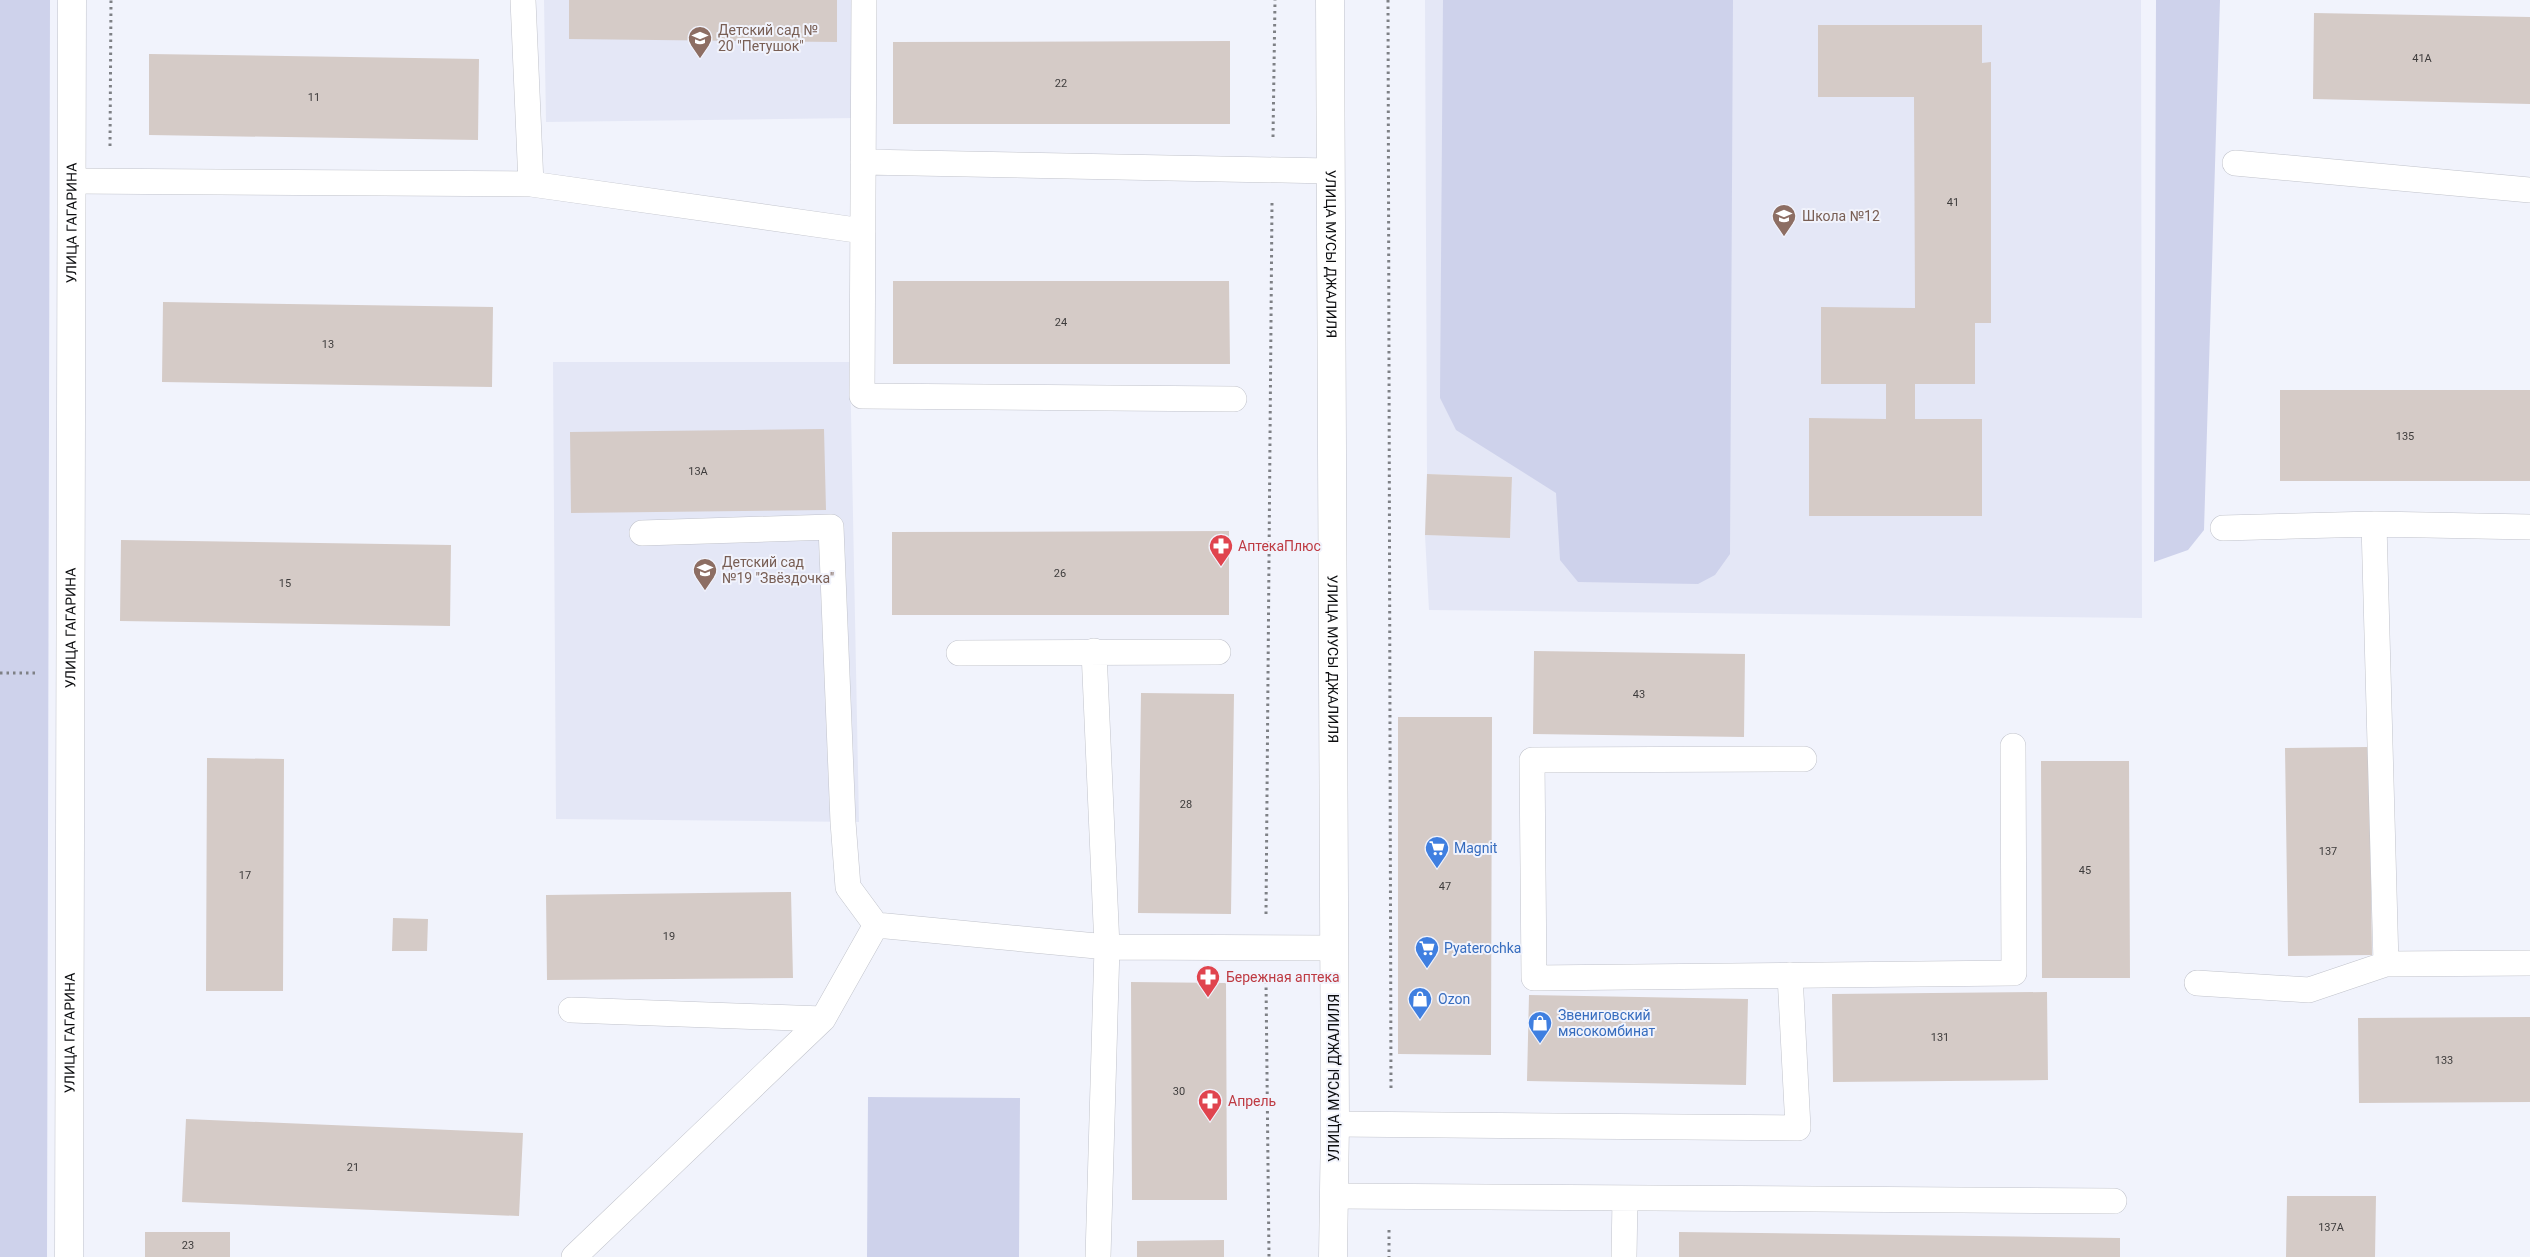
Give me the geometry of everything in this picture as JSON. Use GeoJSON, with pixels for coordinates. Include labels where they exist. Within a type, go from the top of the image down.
{"type":"FeatureCollection","features":[{"type":"Feature","properties":{"kind":"street","name":"УЛИЦА ГАГАРИНА"},"geometry":{"type":"LineString","coordinates":[[69,1257],[72,0]]}},
{"type":"Feature","properties":{"kind":"street","name":"УЛИЦА МУСЫ ДЖАЛИЛЯ"},"geometry":{"type":"LineString","coordinates":[[1330,0],[1329,171],[1335,1124],[1333,1257]]}},
{"type":"Feature","properties":{"kind":"lane"},"geometry":{"type":"LineString","coordinates":[[523,0],[531,184]]}},
{"type":"Feature","properties":{"kind":"lane"},"geometry":{"type":"LineString","coordinates":[[864,0],[862,396],[1234,399]]}},
{"type":"Feature","properties":{"kind":"lane"},"geometry":{"type":"LineString","coordinates":[[863,162],[1329,171]]}},
{"type":"Feature","properties":{"kind":"lane"},"geometry":{"type":"LineString","coordinates":[[2235,163],[2530,190]]}},
{"type":"Feature","properties":{"kind":"lane"},"geometry":{"type":"LineString","coordinates":[[71,181],[531,184],[863,231]]}},
{"type":"Feature","properties":{"kind":"lane"},"geometry":{"type":"LineString","coordinates":[[2374,524],[2386,964]]}},
{"type":"Feature","properties":{"kind":"lane"},"geometry":{"type":"LineString","coordinates":[[2223,528],[2374,524],[2530,527]]}},
{"type":"Feature","properties":{"kind":"lane"},"geometry":{"type":"LineString","coordinates":[[642,533],[831,527],[843,822],[848,887],[876,925],[1107,947],[1334,948]]}},
{"type":"Feature","properties":{"kind":"lane"},"geometry":{"type":"LineString","coordinates":[[1094,651],[1107,947],[1098,1257]]}},
{"type":"Feature","properties":{"kind":"lane"},"geometry":{"type":"LineString","coordinates":[[959,653],[1218,652]]}},
{"type":"Feature","properties":{"kind":"lane"},"geometry":{"type":"LineString","coordinates":[[1804,759],[1532,760],[1534,978],[2014,973],[2013,746]]}},
{"type":"Feature","properties":{"kind":"lane"},"geometry":{"type":"LineString","coordinates":[[574,1257],[823,1020],[876,925]]}},
{"type":"Feature","properties":{"kind":"lane"},"geometry":{"type":"LineString","coordinates":[[2197,984],[2309,990],[2386,964],[2530,963]]}},
{"type":"Feature","properties":{"kind":"lane"},"geometry":{"type":"LineString","coordinates":[[1335,1124],[1798,1128],[1790,975]]}},
{"type":"Feature","properties":{"kind":"lane"},"geometry":{"type":"LineString","coordinates":[[571,1010],[823,1020]]}},
{"type":"Feature","properties":{"kind":"lane"},"geometry":{"type":"LineString","coordinates":[[1334,1196],[2114,1201]]}},
{"type":"Feature","properties":{"kind":"lane"},"geometry":{"type":"LineString","coordinates":[[1624,1257],[1625,1198]]}},
{"type":"Feature","properties":{"kind":"path"},"geometry":{"type":"LineString","coordinates":[[1269,1257],[1266,948],[1275,0]]}},
{"type":"Feature","properties":{"kind":"path"},"geometry":{"type":"LineString","coordinates":[[1388,0],[1391,1125]]}},
{"type":"Feature","properties":{"kind":"path"},"geometry":{"type":"LineString","coordinates":[[1389,1196],[1389,1257]]}},
{"type":"Feature","properties":{"kind":"shaded area"},"geometry":{"type":"Polygon","coordinates":[[[0,0],[50,0],[47,1257],[0,1257],[0,0]]]}},
{"type":"Feature","properties":{"kind":"shaded area","name":"Детский сад № 20 \"Петушок\""},"geometry":{"type":"Polygon","coordinates":[[[544,0],[855,0],[856,118],[546,122],[544,0]]]}},
{"type":"Feature","properties":{"kind":"shaded area","name":"Школа №12"},"geometry":{"type":"Polygon","coordinates":[[[1425,0],[2141,0],[2142,618],[1429,610],[1425,535],[1510,537],[1512,477],[1427,474],[1425,0]]]}},
{"type":"Feature","properties":{"kind":"shaded area"},"geometry":{"type":"Polygon","coordinates":[[[1443,0],[1733,0],[1730,554],[1715,575],[1698,584],[1578,582],[1560,560],[1556,493],[1456,430],[1440,398],[1443,0]]]}},
{"type":"Feature","properties":{"kind":"shaded area"},"geometry":{"type":"Polygon","coordinates":[[[2156,0],[2220,0],[2204,530],[2188,550],[2154,562],[2156,0]]]}},
{"type":"Feature","properties":{"kind":"shaded area","name":"Детский сад №19 \"Звёздочка\""},"geometry":{"type":"Polygon","coordinates":[[[553,362],[850,362],[859,822],[556,819],[553,362]]]}},
{"type":"Feature","properties":{"kind":"shaded area"},"geometry":{"type":"Polygon","coordinates":[[[868,1097],[1020,1098],[1019,1257],[867,1257],[868,1097]]]}},
{"type":"Feature","properties":{"kind":"building"},"geometry":{"type":"Polygon","coordinates":[[[569,0],[837,0],[837,42],[569,39],[569,0]]]}},
{"type":"Feature","properties":{"kind":"building"},"geometry":{"type":"Polygon","coordinates":[[[2314,13],[2530,17],[2530,104],[2313,99],[2314,13]]]}},
{"type":"Feature","properties":{"kind":"building"},"geometry":{"type":"Polygon","coordinates":[[[1818,25],[1982,25],[1982,63],[1991,62],[1991,323],[1975,323],[1975,384],[1915,384],[1915,419],[1982,419],[1982,516],[1809,516],[1809,418],[1886,419],[1886,384],[1821,384],[1821,307],[1915,308],[1914,97],[1818,97],[1818,25]]]}},
{"type":"Feature","properties":{"kind":"building"},"geometry":{"type":"Polygon","coordinates":[[[1230,41],[1230,124],[893,124],[893,42],[1230,41]]]}},
{"type":"Feature","properties":{"kind":"building"},"geometry":{"type":"Polygon","coordinates":[[[149,54],[479,59],[478,140],[149,135],[149,54]]]}},
{"type":"Feature","properties":{"kind":"building"},"geometry":{"type":"Polygon","coordinates":[[[893,281],[1229,281],[1230,364],[893,364],[893,281]]]}},
{"type":"Feature","properties":{"kind":"building"},"geometry":{"type":"Polygon","coordinates":[[[163,302],[493,307],[492,387],[162,382],[163,302]]]}},
{"type":"Feature","properties":{"kind":"building"},"geometry":{"type":"Polygon","coordinates":[[[2280,390],[2530,390],[2530,481],[2280,481],[2280,390]]]}},
{"type":"Feature","properties":{"kind":"building"},"geometry":{"type":"Polygon","coordinates":[[[824,429],[826,510],[571,513],[570,432],[824,429]]]}},
{"type":"Feature","properties":{"kind":"building"},"geometry":{"type":"Polygon","coordinates":[[[1427,474],[1512,477],[1510,538],[1425,535],[1427,474]]]}},
{"type":"Feature","properties":{"kind":"building"},"geometry":{"type":"Polygon","coordinates":[[[1229,531],[1229,615],[892,615],[892,532],[1229,531]]]}},
{"type":"Feature","properties":{"kind":"building"},"geometry":{"type":"Polygon","coordinates":[[[121,540],[451,545],[450,626],[120,621],[121,540]]]}},
{"type":"Feature","properties":{"kind":"building"},"geometry":{"type":"Polygon","coordinates":[[[1534,651],[1745,654],[1744,737],[1533,734],[1534,651]]]}},
{"type":"Feature","properties":{"kind":"building"},"geometry":{"type":"Polygon","coordinates":[[[1141,693],[1234,694],[1231,914],[1138,913],[1141,693]]]}},
{"type":"Feature","properties":{"kind":"building"},"geometry":{"type":"Polygon","coordinates":[[[1398,717],[1492,717],[1491,1055],[1398,1054],[1398,717]]]}},
{"type":"Feature","properties":{"kind":"building"},"geometry":{"type":"Polygon","coordinates":[[[2369,747],[2372,955],[2288,956],[2285,748],[2369,747]]]}},
{"type":"Feature","properties":{"kind":"building"},"geometry":{"type":"Polygon","coordinates":[[[207,758],[284,759],[283,991],[206,991],[207,758]]]}},
{"type":"Feature","properties":{"kind":"building"},"geometry":{"type":"Polygon","coordinates":[[[2041,761],[2129,761],[2130,978],[2042,978],[2041,761]]]}},
{"type":"Feature","properties":{"kind":"building"},"geometry":{"type":"Polygon","coordinates":[[[791,892],[793,978],[547,980],[546,895],[791,892]]]}},
{"type":"Feature","properties":{"kind":"building"},"geometry":{"type":"Polygon","coordinates":[[[393,918],[428,919],[427,951],[392,951],[393,918]]]}},
{"type":"Feature","properties":{"kind":"building"},"geometry":{"type":"Polygon","coordinates":[[[1131,982],[1226,983],[1227,1200],[1132,1200],[1131,982]]]}},
{"type":"Feature","properties":{"kind":"building"},"geometry":{"type":"Polygon","coordinates":[[[2047,992],[2048,1080],[1833,1082],[1832,994],[2047,992]]]}},
{"type":"Feature","properties":{"kind":"building"},"geometry":{"type":"Polygon","coordinates":[[[1529,995],[1748,999],[1746,1085],[1527,1081],[1529,995]]]}},
{"type":"Feature","properties":{"kind":"building"},"geometry":{"type":"Polygon","coordinates":[[[2530,1017],[2530,1102],[2359,1103],[2358,1018],[2530,1017]]]}},
{"type":"Feature","properties":{"kind":"building"},"geometry":{"type":"Polygon","coordinates":[[[186,1119],[523,1133],[519,1216],[182,1202],[186,1119]]]}},
{"type":"Feature","properties":{"kind":"building"},"geometry":{"type":"Polygon","coordinates":[[[2287,1196],[2376,1196],[2375,1257],[2286,1257],[2287,1196]]]}},
{"type":"Feature","properties":{"kind":"building"},"geometry":{"type":"Polygon","coordinates":[[[145,1232],[230,1232],[230,1257],[145,1257],[145,1232]]]}},
{"type":"Feature","properties":{"kind":"building"},"geometry":{"type":"Polygon","coordinates":[[[1679,1232],[2120,1238],[2120,1257],[1679,1257],[1679,1232]]]}},
{"type":"Feature","properties":{"kind":"building"},"geometry":{"type":"Polygon","coordinates":[[[1224,1240],[1224,1257],[1137,1257],[1137,1241],[1224,1240]]]}},
{"type":"Feature","properties":{"kind":"place","name":"Детский сад № 20 \"Петушок\""},"geometry":{"type":"Point","coordinates":[700,59]}},
{"type":"Feature","properties":{"kind":"place","name":"Школа №12"},"geometry":{"type":"Point","coordinates":[1784,237]}},
{"type":"Feature","properties":{"kind":"place","name":"АптекаПлюс"},"geometry":{"type":"Point","coordinates":[1221,567]}},
{"type":"Feature","properties":{"kind":"place","name":"Детский сад №19 \"Звёздочка\""},"geometry":{"type":"Point","coordinates":[705,591]}},
{"type":"Feature","properties":{"kind":"place","name":"Magnit"},"geometry":{"type":"Point","coordinates":[1437,869]}},
{"type":"Feature","properties":{"kind":"place","name":"Pyaterochka"},"geometry":{"type":"Point","coordinates":[1427,969]}},
{"type":"Feature","properties":{"kind":"place","name":"Бережная аптека"},"geometry":{"type":"Point","coordinates":[1208,998]}},
{"type":"Feature","properties":{"kind":"place","name":"Ozon"},"geometry":{"type":"Point","coordinates":[1420,1020]}},
{"type":"Feature","properties":{"kind":"place","name":"Звениговский мясокомбинат"},"geometry":{"type":"Point","coordinates":[1540,1044]}},
{"type":"Feature","properties":{"kind":"place","name":"Апрель"},"geometry":{"type":"Point","coordinates":[1210,1122]}}]}
